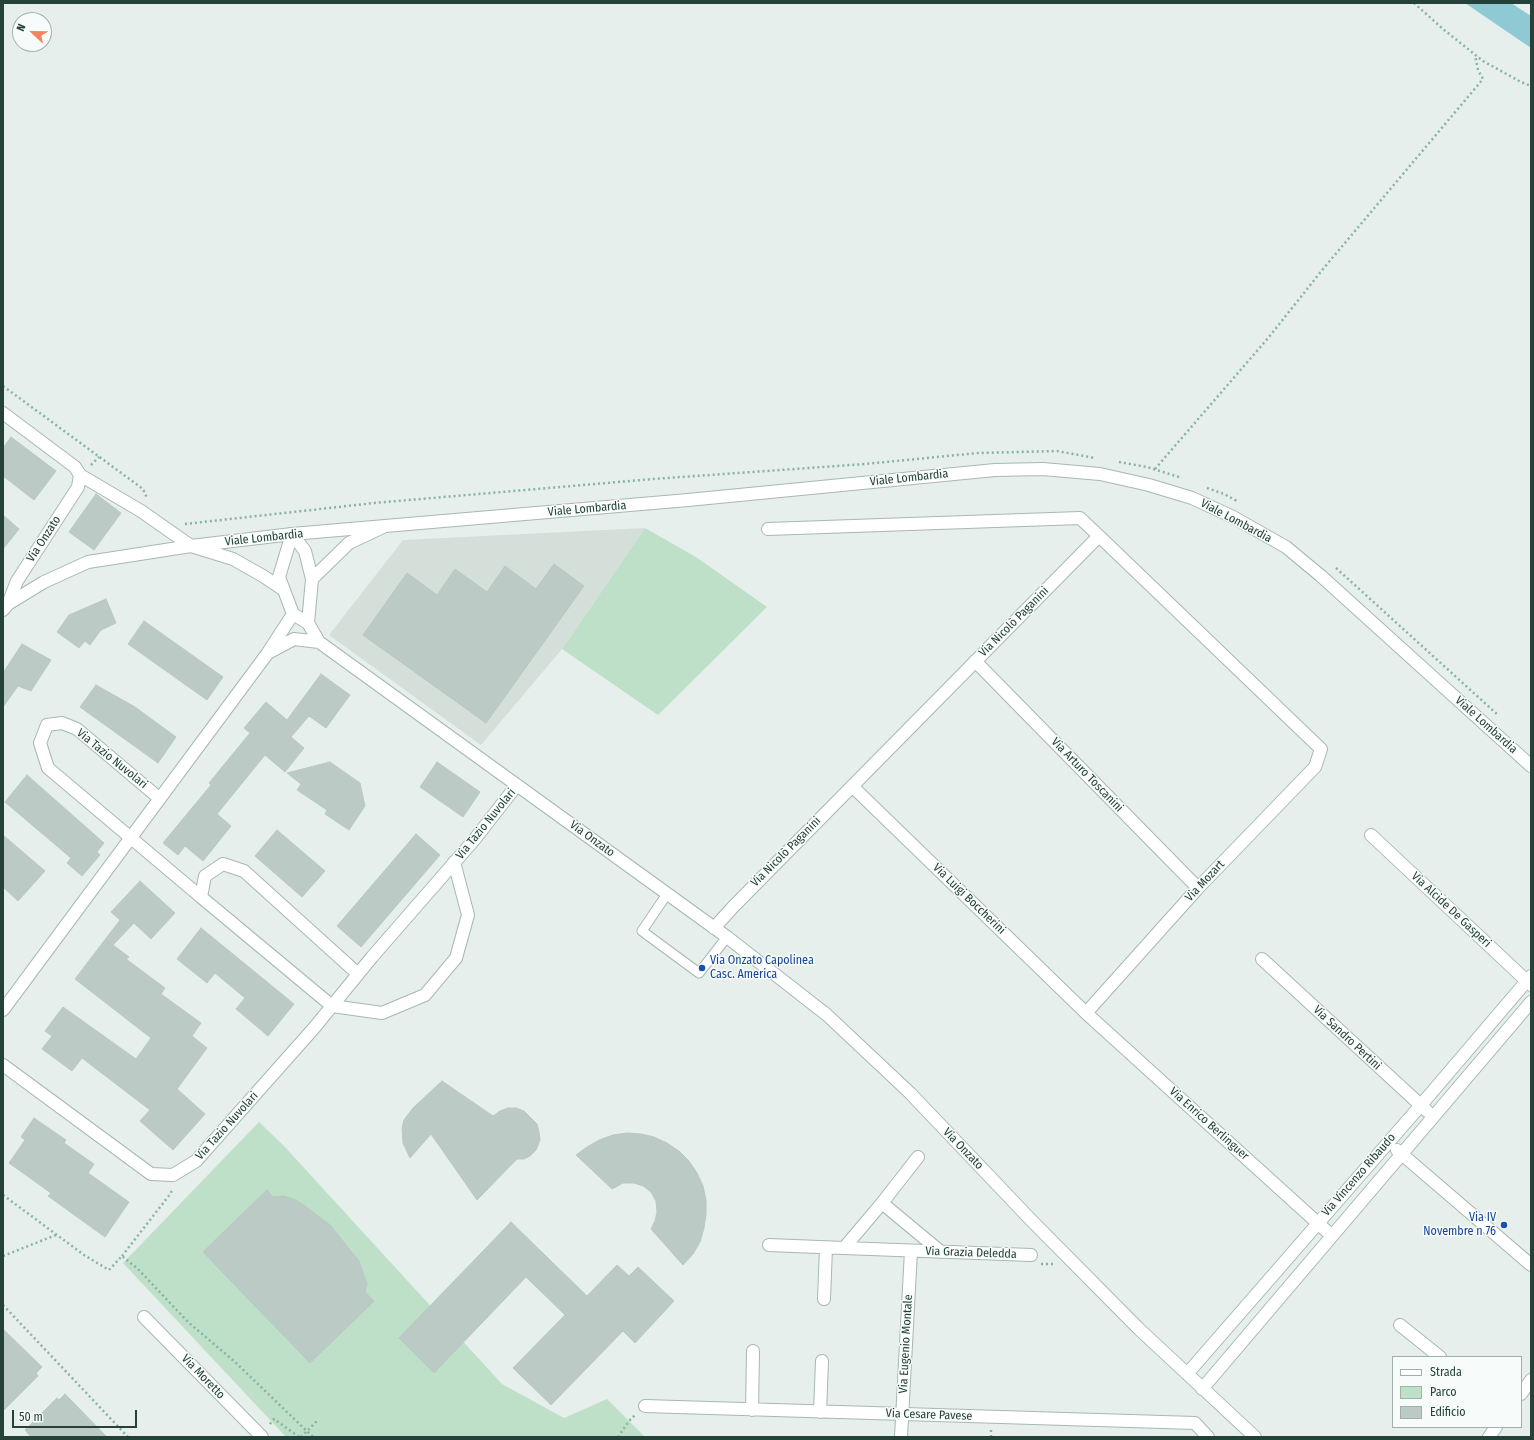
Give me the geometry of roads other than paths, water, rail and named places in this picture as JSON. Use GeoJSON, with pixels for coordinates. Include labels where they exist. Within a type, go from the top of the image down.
{"type":"FeatureCollection","features":[{"type":"Feature","properties":{"kind":"street"},"geometry":{"type":"LineString","coordinates":[[3,412],[75,467],[80,475],[141,511],[192,546],[233,558],[284,590]]}},
{"type":"Feature","properties":{"kind":"street","name":"Viale Lombardia"},"geometry":{"type":"LineString","coordinates":[[6,606],[44,582],[88,562],[192,546],[292,534],[688,500],[995,470],[1043,469],[1092,474],[1149,485],[1192,498],[1226,514],[1286,548],[1322,576],[1531,766]]}},
{"type":"Feature","properties":{"kind":"street","name":"Via Onzato"},"geometry":{"type":"LineString","coordinates":[[6,606],[17,581],[78,487],[80,475]]}},
{"type":"Feature","properties":{"kind":"street"},"geometry":{"type":"LineString","coordinates":[[768,529],[1080,518],[1099,536]]}},
{"type":"Feature","properties":{"kind":"street"},"geometry":{"type":"LineString","coordinates":[[312,579],[349,543],[384,526]]}},
{"type":"Feature","properties":{"kind":"street"},"geometry":{"type":"LineString","coordinates":[[292,534],[305,551],[312,579],[308,623]]}},
{"type":"Feature","properties":{"kind":"street"},"geometry":{"type":"LineString","coordinates":[[292,534],[279,577],[293,614],[308,623],[319,642]]}},
{"type":"Feature","properties":{"kind":"street","name":"Via Nicolò Paganini"},"geometry":{"type":"LineString","coordinates":[[714,928],[1099,536]]}},
{"type":"Feature","properties":{"kind":"street","name":"Via Mozart"},"geometry":{"type":"LineString","coordinates":[[1086,1013],[1198,888],[1315,767],[1321,749],[1099,536]]}},
{"type":"Feature","properties":{"kind":"street","name":"Via Tazio Nuvolari"},"geometry":{"type":"LineString","coordinates":[[3,1010],[266,654],[293,614]]}},
{"type":"Feature","properties":{"kind":"street"},"geometry":{"type":"LineString","coordinates":[[266,654],[294,639],[319,642]]}},
{"type":"Feature","properties":{"kind":"street","name":"Via Onzato"},"geometry":{"type":"LineString","coordinates":[[319,642],[727,937],[827,1015],[905,1088],[1037,1226],[1139,1329],[1255,1437]]}},
{"type":"Feature","properties":{"kind":"street","name":"Via Arturo Toscanini"},"geometry":{"type":"LineString","coordinates":[[975,661],[1198,888]]}},
{"type":"Feature","properties":{"kind":"street","name":"Via Tazio Nuvolari"},"geometry":{"type":"LineString","coordinates":[[159,798],[77,730],[62,723],[47,725],[40,743],[48,768],[332,1006],[382,1013],[426,995],[456,958],[468,915],[454,862]]}},
{"type":"Feature","properties":{"kind":"street","name":"Via Tazio Nuvolari"},"geometry":{"type":"LineString","coordinates":[[3,1065],[151,1174],[173,1175],[196,1161],[309,1034],[517,785]]}},
{"type":"Feature","properties":{"kind":"street","name":"Via Luigi Boccherini"},"geometry":{"type":"LineString","coordinates":[[852,786],[1086,1013]]}},
{"type":"Feature","properties":{"kind":"street","name":"Via Alcide De Gasperi"},"geometry":{"type":"LineString","coordinates":[[1372,835],[1530,981]]}},
{"type":"Feature","properties":{"kind":"street"},"geometry":{"type":"LineString","coordinates":[[202,897],[205,876],[223,864],[244,871],[358,974]]}},
{"type":"Feature","properties":{"kind":"street","name":"Via Sandro Pertini"},"geometry":{"type":"LineString","coordinates":[[1262,959],[1433,1117]]}},
{"type":"Feature","properties":{"kind":"street","name":"Via Vincenzo Ribaudo"},"geometry":{"type":"LineString","coordinates":[[1187,1374],[1318,1222],[1530,981]]}},
{"type":"Feature","properties":{"kind":"street","name":"Via Vincenzo Ribaudo"},"geometry":{"type":"LineString","coordinates":[[1202,1389],[1531,1002]]}},
{"type":"Feature","properties":{"kind":"street","name":"Via Enrico Berlinguer"},"geometry":{"type":"LineString","coordinates":[[1086,1013],[1332,1236]]}},
{"type":"Feature","properties":{"kind":"street"},"geometry":{"type":"LineString","coordinates":[[1388,1142],[1531,1265]]}},
{"type":"Feature","properties":{"kind":"street"},"geometry":{"type":"LineString","coordinates":[[844,1248],[918,1157]]}},
{"type":"Feature","properties":{"kind":"street"},"geometry":{"type":"LineString","coordinates":[[882,1203],[941,1252]]}},
{"type":"Feature","properties":{"kind":"street","name":"Via Grazia Deledda"},"geometry":{"type":"LineString","coordinates":[[769,1245],[1031,1255]]}},
{"type":"Feature","properties":{"kind":"street"},"geometry":{"type":"LineString","coordinates":[[824,1299],[826,1248]]}},
{"type":"Feature","properties":{"kind":"street","name":"Via Eugenio Montale"},"geometry":{"type":"LineString","coordinates":[[901,1437],[910,1251]]}},
{"type":"Feature","properties":{"kind":"street","name":"Via Moretto"},"geometry":{"type":"LineString","coordinates":[[144,1317],[261,1436]]}},
{"type":"Feature","properties":{"kind":"street"},"geometry":{"type":"LineString","coordinates":[[1400,1325],[1439,1356]]}},
{"type":"Feature","properties":{"kind":"street"},"geometry":{"type":"LineString","coordinates":[[752,1410],[753,1351]]}},
{"type":"Feature","properties":{"kind":"street"},"geometry":{"type":"LineString","coordinates":[[820,1412],[822,1361]]}},
{"type":"Feature","properties":{"kind":"street"},"geometry":{"type":"LineString","coordinates":[[1522,1393],[1531,1380]]}},
{"type":"Feature","properties":{"kind":"street","name":"Via Cesare Pavese"},"geometry":{"type":"LineString","coordinates":[[645,1406],[1195,1424],[1208,1437]]}},
{"type":"Feature","properties":{"kind":"street"},"geometry":{"type":"LineString","coordinates":[[1489,1437],[1495,1428]]}},
{"type":"Feature","properties":{"kind":"lane"},"geometry":{"type":"LineString","coordinates":[[667,894],[642,931],[698,973],[727,937]]}},
{"type":"Feature","properties":{"kind":"water"},"geometry":{"type":"Polygon","coordinates":[[[1465,3],[1511,3],[1531,16],[1531,48],[1465,3]]]}},
{"type":"Feature","properties":{"kind":"place","name":"Via Onzato Capolinea Casc. America"},"geometry":{"type":"Point","coordinates":[702,968]}},
{"type":"Feature","properties":{"kind":"place","name":"Via IV Novembre n 76"},"geometry":{"type":"Point","coordinates":[1504,1225]}}]}
